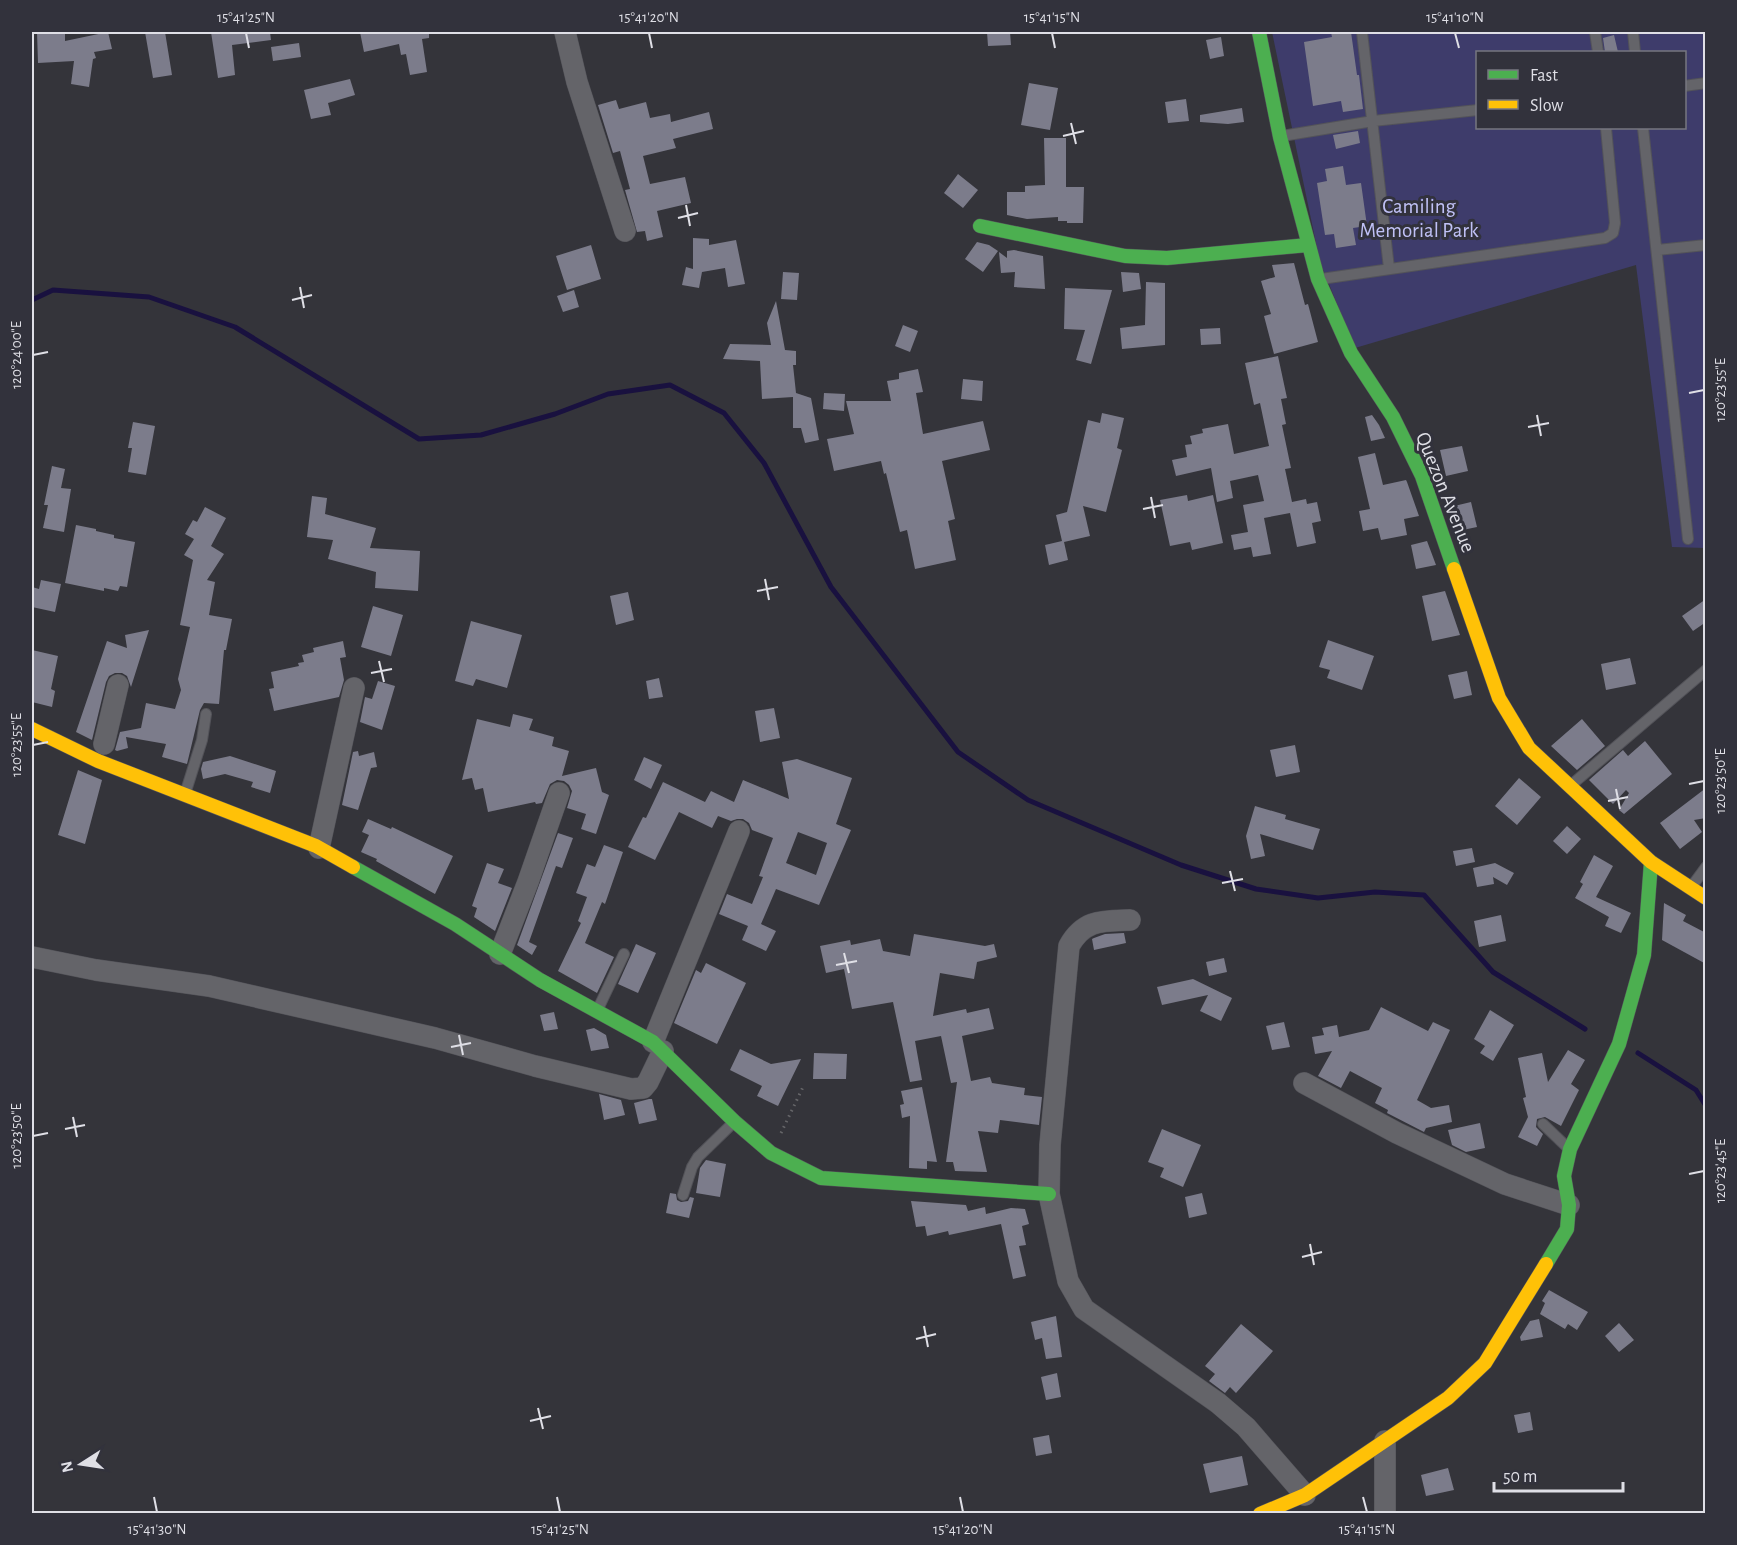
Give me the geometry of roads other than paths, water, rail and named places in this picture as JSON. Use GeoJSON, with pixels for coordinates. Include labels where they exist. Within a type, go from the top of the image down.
{"type":"FeatureCollection","features":[{"type":"Feature","properties":{"kind":"street"},"geometry":{"type":"LineString","coordinates":[[565,32],[577,82],[626,231]]}},
{"type":"Feature","properties":{"kind":"street","name":"Quezon Avenue"},"geometry":{"type":"LineString","coordinates":[[1259,32],[1280,137],[1318,279],[1351,352],[1393,417],[1422,476],[1499,698],[1529,748],[1651,862],[1706,898]]}},
{"type":"Feature","properties":{"kind":"street"},"geometry":{"type":"LineString","coordinates":[[980,226],[1125,256],[1167,258],[1308,244]]}},
{"type":"Feature","properties":{"kind":"street"},"geometry":{"type":"LineString","coordinates":[[101,753],[118,685]]}},
{"type":"Feature","properties":{"kind":"street"},"geometry":{"type":"LineString","coordinates":[[319,848],[354,688]]}},
{"type":"Feature","properties":{"kind":"street"},"geometry":{"type":"LineString","coordinates":[[32,729],[101,753],[185,795],[319,848],[455,924],[540,980],[658,1046],[735,1122],[771,1153],[821,1178],[1049,1194]]}},
{"type":"Feature","properties":{"kind":"street"},"geometry":{"type":"LineString","coordinates":[[500,954],[559,793]]}},
{"type":"Feature","properties":{"kind":"street"},"geometry":{"type":"LineString","coordinates":[[32,957],[96,970],[209,986],[300,1005],[435,1038],[535,1066],[631,1089],[643,1088],[648,1082],[658,1046],[739,831]]}},
{"type":"Feature","properties":{"kind":"street"},"geometry":{"type":"LineString","coordinates":[[1260,1514],[1305,1495],[1448,1398],[1485,1363],[1567,1229],[1569,1205],[1564,1176],[1570,1149],[1619,1044],[1644,955],[1651,862]]}},
{"type":"Feature","properties":{"kind":"street"},"geometry":{"type":"LineString","coordinates":[[1130,920],[1090,924],[1076,933],[1069,946],[1050,1145],[1049,1194],[1068,1281],[1084,1309],[1218,1403],[1246,1427],[1305,1495]]}},
{"type":"Feature","properties":{"kind":"street"},"geometry":{"type":"LineString","coordinates":[[1305,1083],[1397,1133],[1495,1179],[1569,1205]]}},
{"type":"Feature","properties":{"kind":"street"},"geometry":{"type":"LineString","coordinates":[[1385,1441],[1385,1514]]}},
{"type":"Feature","properties":{"kind":"lane"},"geometry":{"type":"LineString","coordinates":[[1362,32],[1389,268]]}},
{"type":"Feature","properties":{"kind":"lane"},"geometry":{"type":"LineString","coordinates":[[1596,32],[1598,51]]}},
{"type":"Feature","properties":{"kind":"lane"},"geometry":{"type":"LineString","coordinates":[[1633,32],[1635,51]]}},
{"type":"Feature","properties":{"kind":"lane"},"geometry":{"type":"LineString","coordinates":[[1686,86],[1706,83]]}},
{"type":"Feature","properties":{"kind":"lane"},"geometry":{"type":"LineString","coordinates":[[1280,137],[1373,121],[1476,110]]}},
{"type":"Feature","properties":{"kind":"lane"},"geometry":{"type":"LineString","coordinates":[[1318,279],[1593,242],[1605,238],[1614,233],[1615,223],[1606,129]]}},
{"type":"Feature","properties":{"kind":"lane"},"geometry":{"type":"LineString","coordinates":[[1643,129],[1688,539]]}},
{"type":"Feature","properties":{"kind":"lane"},"geometry":{"type":"LineString","coordinates":[[1657,250],[1706,245]]}},
{"type":"Feature","properties":{"kind":"lane"},"geometry":{"type":"LineString","coordinates":[[1570,786],[1706,670]]}},
{"type":"Feature","properties":{"kind":"lane"},"geometry":{"type":"LineString","coordinates":[[185,795],[202,740],[207,714]]}},
{"type":"Feature","properties":{"kind":"lane"},"geometry":{"type":"LineString","coordinates":[[1690,889],[1706,867]]}},
{"type":"Feature","properties":{"kind":"lane"},"geometry":{"type":"LineString","coordinates":[[597,1011],[624,954]]}},
{"type":"Feature","properties":{"kind":"lane"},"geometry":{"type":"LineString","coordinates":[[683,1195],[698,1156],[735,1122]]}},
{"type":"Feature","properties":{"kind":"lane"},"geometry":{"type":"LineString","coordinates":[[1543,1124],[1570,1149]]}},
{"type":"Feature","properties":{"kind":"waterway"},"geometry":{"type":"LineString","coordinates":[[32,300],[53,290],[149,297],[235,327],[419,439],[481,435],[555,414],[608,394],[670,385],[724,413],[764,463],[831,587],[958,752],[1028,800],[1181,865],[1256,889],[1318,898],[1375,892],[1424,895],[1493,972],[1585,1029]]}},
{"type":"Feature","properties":{"kind":"waterway"},"geometry":{"type":"LineString","coordinates":[[1638,1053],[1696,1090],[1706,1106]]}},
{"type":"Feature","properties":{"kind":"park label","name":"Camiling Memorial Park"},"geometry":{"type":"Point","coordinates":[1419,218]}}]}
